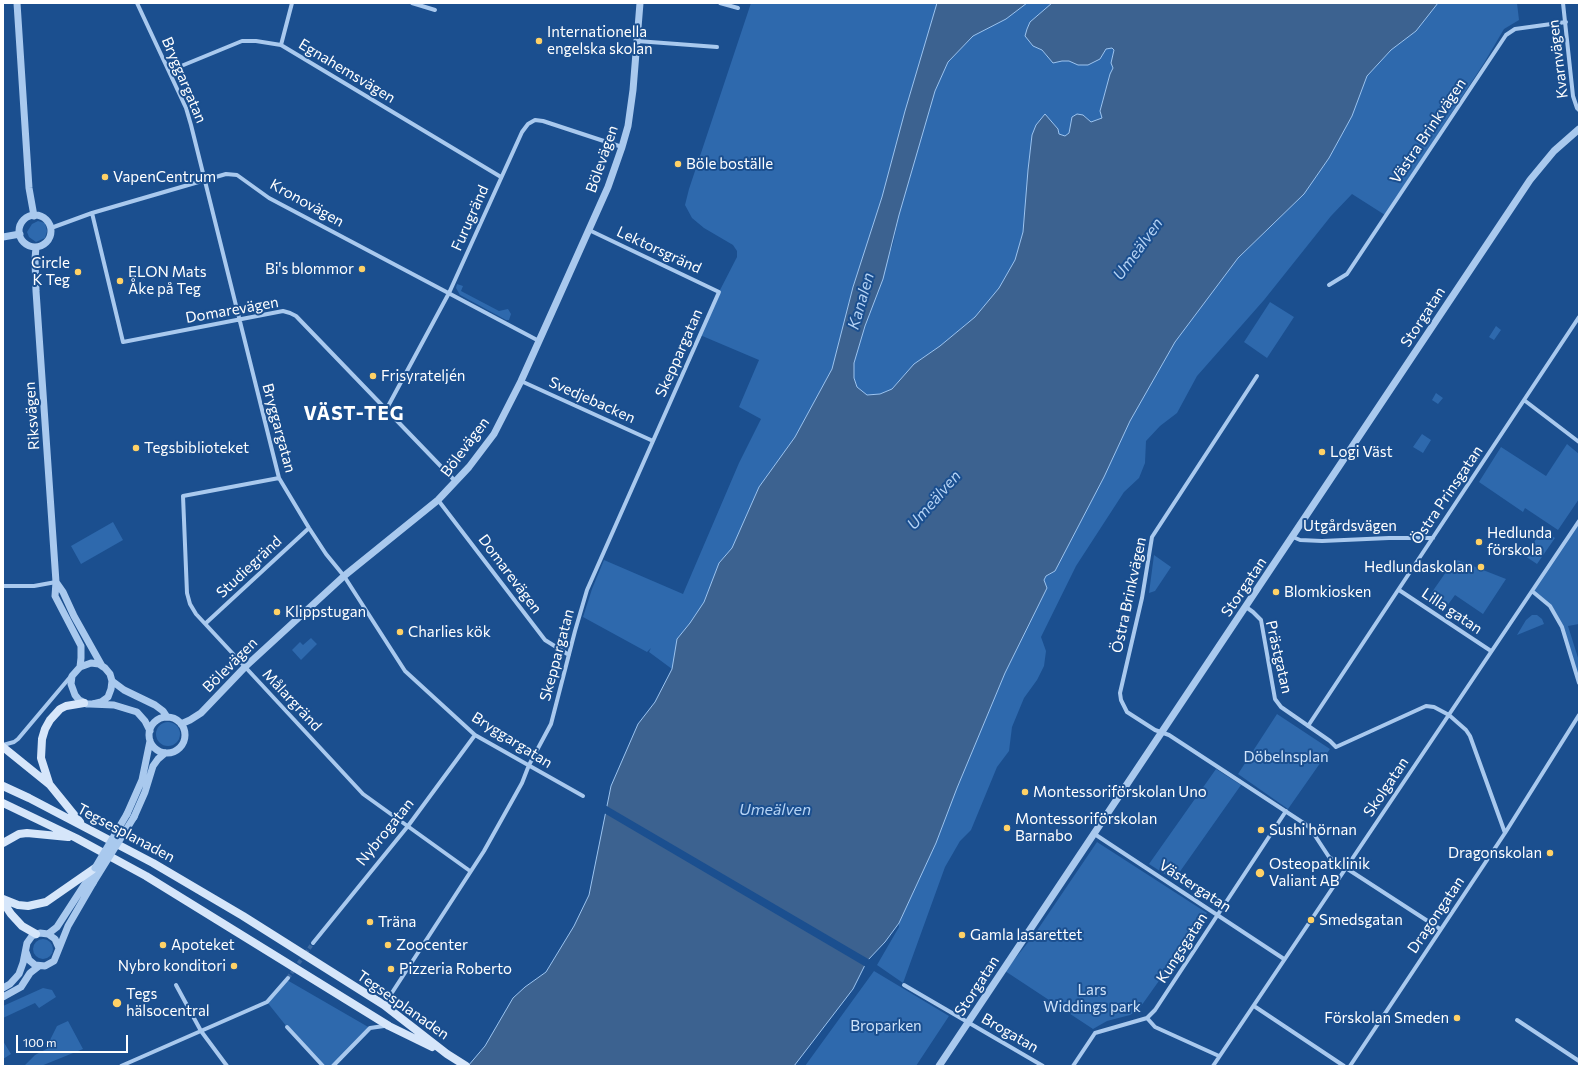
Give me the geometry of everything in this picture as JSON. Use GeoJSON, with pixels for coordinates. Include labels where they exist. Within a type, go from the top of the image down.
{"type":"FeatureCollection","features":[{"type":"Feature","properties":{"kind":"main road"},"geometry":{"type":"LineString","coordinates":[[50,785],[41,758],[42,739],[45,729],[55,713],[60,709],[66,706],[84,703]]}},
{"type":"Feature","properties":{"kind":"main road"},"geometry":{"type":"LineString","coordinates":[[3,746],[50,785],[83,825]]}},
{"type":"Feature","properties":{"kind":"main road","name":"Tegsesplanaden"},"geometry":{"type":"LineString","coordinates":[[3,786],[83,825],[153,863],[230,908],[384,1005],[447,1054]]}},
{"type":"Feature","properties":{"kind":"main road","name":"Tegsesplanaden"},"geometry":{"type":"LineString","coordinates":[[3,803],[76,838],[153,880],[389,1026],[447,1054]]}},
{"type":"Feature","properties":{"kind":"main road"},"geometry":{"type":"LineString","coordinates":[[3,842],[19,834],[27,833],[76,838]]}},
{"type":"Feature","properties":{"kind":"main road"},"geometry":{"type":"LineString","coordinates":[[3,900],[18,905],[28,906],[46,902],[87,880],[95,868]]}},
{"type":"Feature","properties":{"kind":"main road"},"geometry":{"type":"LineString","coordinates":[[3,900],[11,914],[22,926],[36,934]]}},
{"type":"Feature","properties":{"kind":"main road"},"geometry":{"type":"LineString","coordinates":[[447,1054],[466,1066]]}},
{"type":"Feature","properties":{"kind":"street"},"geometry":{"type":"LineString","coordinates":[[17,3],[29,188],[34,216]]}},
{"type":"Feature","properties":{"kind":"street","name":"Bryggargatan"},"geometry":{"type":"LineString","coordinates":[[137,3],[190,119],[199,150],[204,181],[279,478],[309,528],[326,554],[344,576],[405,671],[475,735],[583,796]]}},
{"type":"Feature","properties":{"kind":"street"},"geometry":{"type":"LineString","coordinates":[[281,45],[292,3]]}},
{"type":"Feature","properties":{"kind":"street"},"geometry":{"type":"LineString","coordinates":[[412,3],[435,10]]}},
{"type":"Feature","properties":{"kind":"street","name":"Bölevägen"},"geometry":{"type":"LineString","coordinates":[[180,724],[201,713],[245,667],[344,576],[438,500],[456,482],[494,434],[521,381],[589,230],[608,187],[622,147],[628,126],[633,90],[640,3]]}},
{"type":"Feature","properties":{"kind":"street"},"geometry":{"type":"LineString","coordinates":[[720,3],[738,8]]}},
{"type":"Feature","properties":{"kind":"street","name":"Kvarnvägen"},"geometry":{"type":"LineString","coordinates":[[1563,3],[1574,96],[1577,108],[1579,110]]}},
{"type":"Feature","properties":{"kind":"street","name":"Västra Brinkvägen"},"geometry":{"type":"LineString","coordinates":[[1329,285],[1347,274],[1506,35],[1516,29],[1566,22]]}},
{"type":"Feature","properties":{"kind":"street","name":"Egnahemsvägen"},"geometry":{"type":"LineString","coordinates":[[169,71],[242,42],[256,41],[281,45],[501,177]]}},
{"type":"Feature","properties":{"kind":"street"},"geometry":{"type":"LineString","coordinates":[[637,41],[717,47]]}},
{"type":"Feature","properties":{"kind":"street","name":"Furugränd"},"geometry":{"type":"LineString","coordinates":[[386,410],[449,293],[522,132],[528,124],[535,120],[543,121],[622,147]]}},
{"type":"Feature","properties":{"kind":"street","name":"Storgatan"},"geometry":{"type":"LineString","coordinates":[[939,1066],[1530,180],[1554,151],[1579,129]]}},
{"type":"Feature","properties":{"kind":"street","name":"Kronovägen"},"geometry":{"type":"LineString","coordinates":[[51,228],[92,212],[226,174],[237,176],[269,198],[539,342]]}},
{"type":"Feature","properties":{"kind":"street","name":"Domarevägen"},"geometry":{"type":"LineString","coordinates":[[92,212],[123,342],[283,311],[296,316],[456,482]]}},
{"type":"Feature","properties":{"kind":"street"},"geometry":{"type":"LineString","coordinates":[[34,216],[44,218],[51,228],[49,239],[45,244],[36,247],[26,244],[20,234],[22,223],[34,216]]}},
{"type":"Feature","properties":{"kind":"street","name":"Lektorsgränd"},"geometry":{"type":"LineString","coordinates":[[589,230],[719,292]]}},
{"type":"Feature","properties":{"kind":"street"},"geometry":{"type":"LineString","coordinates":[[3,237],[20,234]]}},
{"type":"Feature","properties":{"kind":"street","name":"Riksvägen"},"geometry":{"type":"LineString","coordinates":[[36,247],[36,291],[56,596],[81,646],[80,667]]}},
{"type":"Feature","properties":{"kind":"street","name":"Skeppargatan"},"geometry":{"type":"LineString","coordinates":[[384,1005],[505,814],[551,724],[587,590],[719,292]]}},
{"type":"Feature","properties":{"kind":"street","name":"Östra Prinsgatan"},"geometry":{"type":"LineString","coordinates":[[1308,726],[1579,317]]}},
{"type":"Feature","properties":{"kind":"street","name":"Östra Brinkvägen"},"geometry":{"type":"LineString","coordinates":[[1162,732],[1155,730],[1128,712],[1121,700],[1120,693],[1142,598],[1152,537],[1258,376]]}},
{"type":"Feature","properties":{"kind":"street","name":"Svedjebacken"},"geometry":{"type":"LineString","coordinates":[[521,381],[654,441]]}},
{"type":"Feature","properties":{"kind":"street"},"geometry":{"type":"LineString","coordinates":[[1524,400],[1579,442]]}},
{"type":"Feature","properties":{"kind":"street","name":"Målargränd"},"geometry":{"type":"LineString","coordinates":[[279,478],[183,496],[187,594],[190,604],[196,614],[357,787],[470,871]]}},
{"type":"Feature","properties":{"kind":"street","name":"Domarevägen"},"geometry":{"type":"LineString","coordinates":[[438,500],[545,640],[569,655]]}},
{"type":"Feature","properties":{"kind":"street","name":"Skolgatan"},"geometry":{"type":"LineString","coordinates":[[1213,1066],[1254,1006],[1284,958],[1347,867],[1579,521]]}},
{"type":"Feature","properties":{"kind":"street","name":"Studiegränd"},"geometry":{"type":"LineString","coordinates":[[206,623],[309,528]]}},
{"type":"Feature","properties":{"kind":"street","name":"Utgårdsvägen"},"geometry":{"type":"LineString","coordinates":[[1293,537],[1300,540],[1322,541],[1433,538]]}},
{"type":"Feature","properties":{"kind":"street"},"geometry":{"type":"LineString","coordinates":[[3,586],[34,586],[56,582]]}},
{"type":"Feature","properties":{"kind":"street","name":"Riksvägen"},"geometry":{"type":"LineString","coordinates":[[56,582],[64,592],[74,616],[102,666],[108,671],[112,681],[124,690],[155,705],[163,711],[167,717]]}},
{"type":"Feature","properties":{"kind":"street","name":"Lilla gatan"},"geometry":{"type":"LineString","coordinates":[[1399,590],[1491,651]]}},
{"type":"Feature","properties":{"kind":"street"},"geometry":{"type":"LineString","coordinates":[[1532,591],[1550,606],[1562,627],[1579,684]]}},
{"type":"Feature","properties":{"kind":"street","name":"Prästgatan"},"geometry":{"type":"LineString","coordinates":[[1246,607],[1261,620],[1275,699],[1278,704],[1330,741],[1336,747],[1426,706],[1434,707],[1449,715]]}},
{"type":"Feature","properties":{"kind":"street"},"geometry":{"type":"LineString","coordinates":[[3,746],[18,739],[74,672],[80,667],[91,663],[102,666]]}},
{"type":"Feature","properties":{"kind":"street"},"geometry":{"type":"LineString","coordinates":[[74,672],[71,680],[72,690],[84,703],[114,705],[137,712],[142,716],[150,730]]}},
{"type":"Feature","properties":{"kind":"street"},"geometry":{"type":"LineString","coordinates":[[93,704],[101,702],[108,697],[112,689],[112,681]]}},
{"type":"Feature","properties":{"kind":"street"},"geometry":{"type":"LineString","coordinates":[[1449,715],[1466,730],[1470,736],[1505,833]]}},
{"type":"Feature","properties":{"kind":"street","name":"Dragongatan"},"geometry":{"type":"LineString","coordinates":[[1350,1066],[1505,833],[1579,715]]}},
{"type":"Feature","properties":{"kind":"street"},"geometry":{"type":"LineString","coordinates":[[48,934],[57,927],[130,816],[145,792],[153,766],[165,753],[175,751],[182,743],[184,733],[180,724],[172,718],[167,717],[158,719],[151,726],[150,741],[142,780],[130,816],[95,868]]}},
{"type":"Feature","properties":{"kind":"street"},"geometry":{"type":"LineString","coordinates":[[1162,732],[1169,734],[1310,828],[1329,857],[1347,867],[1440,929]]}},
{"type":"Feature","properties":{"kind":"street","name":"Nybrogatan"},"geometry":{"type":"LineString","coordinates":[[313,943],[408,826],[475,735]]}},
{"type":"Feature","properties":{"kind":"street"},"geometry":{"type":"LineString","coordinates":[[150,741],[158,750],[165,753]]}},
{"type":"Feature","properties":{"kind":"street","name":"Kungsgatan"},"geometry":{"type":"LineString","coordinates":[[1147,1018],[1156,1010],[1286,811]]}},
{"type":"Feature","properties":{"kind":"street","name":"Västergatan"},"geometry":{"type":"LineString","coordinates":[[1093,833],[1284,958]]}},
{"type":"Feature","properties":{"kind":"street"},"geometry":{"type":"LineString","coordinates":[[26,952],[32,963],[39,966],[45,966],[54,961],[59,952],[59,948],[87,880]]}},
{"type":"Feature","properties":{"kind":"street"},"geometry":{"type":"LineString","coordinates":[[3,988],[10,984],[19,974],[26,952],[27,943],[29,939],[36,934],[48,934],[55,939],[59,948]]}},
{"type":"Feature","properties":{"kind":"street"},"geometry":{"type":"LineString","coordinates":[[3,997],[21,987],[30,973],[39,966]]}},
{"type":"Feature","properties":{"kind":"street"},"geometry":{"type":"LineString","coordinates":[[122,1066],[267,1002],[288,978]]}},
{"type":"Feature","properties":{"kind":"street"},"geometry":{"type":"LineString","coordinates":[[176,985],[201,1032],[227,1066]]}},
{"type":"Feature","properties":{"kind":"street","name":"Brogatan"},"geometry":{"type":"LineString","coordinates":[[904,985],[1043,1066]]}},
{"type":"Feature","properties":{"kind":"street"},"geometry":{"type":"LineString","coordinates":[[1254,1006],[1344,1066]]}},
{"type":"Feature","properties":{"kind":"street"},"geometry":{"type":"LineString","coordinates":[[1073,1066],[1095,1033],[1147,1018],[1155,1027],[1219,1056]]}},
{"type":"Feature","properties":{"kind":"street"},"geometry":{"type":"LineString","coordinates":[[1517,1020],[1579,1061]]}},
{"type":"Feature","properties":{"kind":"street"},"geometry":{"type":"LineString","coordinates":[[334,1066],[370,1028],[389,1026]]}},
{"type":"Feature","properties":{"kind":"street"},"geometry":{"type":"LineString","coordinates":[[286,1027],[323,1066]]}},
{"type":"Feature","properties":{"kind":"green space"},"geometry":{"type":"Polygon","coordinates":[[[751,3],[937,3],[905,111],[882,197],[853,287],[832,369],[795,437],[759,487],[732,548],[719,563],[704,602],[677,639],[672,669],[649,652],[651,648],[647,652],[583,617],[592,589],[604,560],[683,594],[739,463],[761,419],[739,407],[759,360],[700,335],[719,292],[737,257],[737,251],[733,245],[704,228],[692,218],[685,205],[751,3]]]}},
{"type":"Feature","properties":{"kind":"green space"},"geometry":{"type":"Polygon","coordinates":[[[1027,3],[1052,3],[1030,22],[1033,46],[1042,50],[1053,63],[1062,61],[1100,59],[1106,49],[1112,48],[1114,51],[1111,63],[1113,68],[1100,110],[1102,118],[1091,122],[1083,115],[1072,117],[1069,133],[1065,136],[1059,134],[1058,129],[1045,114],[1032,135],[1023,232],[1015,260],[999,288],[975,317],[940,346],[914,364],[892,389],[880,394],[866,395],[857,387],[854,378],[854,363],[893,244],[899,215],[935,91],[948,62],[973,36],[1006,19],[1027,3]]]}},
{"type":"Feature","properties":{"kind":"green space"},"geometry":{"type":"Polygon","coordinates":[[[1438,3],[1517,3],[1519,20],[1504,29],[1484,63],[1385,215],[1352,194],[1331,216],[1264,300],[1197,376],[1177,413],[1160,426],[1146,441],[1145,463],[1139,478],[1124,492],[1076,566],[1041,637],[1046,651],[1044,666],[1037,680],[1024,698],[1012,727],[1009,751],[997,767],[971,830],[960,841],[945,867],[903,983],[877,965],[899,927],[899,923],[936,843],[957,788],[1005,673],[1047,588],[1044,580],[1046,576],[1055,571],[1104,477],[1130,421],[1175,342],[1238,258],[1304,194],[1329,158],[1352,116],[1367,76],[1391,50],[1416,31],[1438,3]]]}},
{"type":"Feature","properties":{"kind":"green space"},"geometry":{"type":"Polygon","coordinates":[[[38,221],[45,223],[47,231],[45,238],[36,242],[29,237],[27,232],[32,224],[38,221]]]}},
{"type":"Feature","properties":{"kind":"green space"},"geometry":{"type":"Polygon","coordinates":[[[457,284],[463,286],[461,291],[499,311],[508,309],[511,314],[509,320],[506,320],[460,295],[456,288],[457,284]]]}},
{"type":"Feature","properties":{"kind":"green space"},"geometry":{"type":"Polygon","coordinates":[[[1270,302],[1294,317],[1267,358],[1244,342],[1270,302]]]}},
{"type":"Feature","properties":{"kind":"green space"},"geometry":{"type":"Polygon","coordinates":[[[1496,326],[1501,330],[1494,340],[1489,337],[1496,326]]]}},
{"type":"Feature","properties":{"kind":"green space"},"geometry":{"type":"Polygon","coordinates":[[[1436,393],[1443,398],[1438,404],[1432,400],[1436,393]]]}},
{"type":"Feature","properties":{"kind":"green space"},"geometry":{"type":"Polygon","coordinates":[[[1422,434],[1431,440],[1423,453],[1413,447],[1422,434]]]}},
{"type":"Feature","properties":{"kind":"green space"},"geometry":{"type":"Polygon","coordinates":[[[1567,444],[1579,454],[1579,499],[1558,530],[1525,508],[1523,512],[1479,482],[1501,447],[1546,476],[1567,444]]]}},
{"type":"Feature","properties":{"kind":"green space"},"geometry":{"type":"Polygon","coordinates":[[[1579,521],[1579,624],[1568,626],[1579,661],[1579,683],[1562,627],[1550,606],[1532,591],[1579,521]]]}},
{"type":"Feature","properties":{"kind":"green space"},"geometry":{"type":"Polygon","coordinates":[[[113,522],[123,540],[81,564],[71,546],[113,522]]]}},
{"type":"Feature","properties":{"kind":"green space"},"geometry":{"type":"Polygon","coordinates":[[[1542,530],[1555,538],[1537,564],[1525,556],[1542,530]]]}},
{"type":"Feature","properties":{"kind":"green space"},"geometry":{"type":"Polygon","coordinates":[[[1154,555],[1171,567],[1155,591],[1149,593],[1154,555]]]}},
{"type":"Feature","properties":{"kind":"green space"},"geometry":{"type":"Polygon","coordinates":[[[1455,559],[1506,579],[1483,614],[1455,595],[1447,606],[1430,595],[1455,559]]]}},
{"type":"Feature","properties":{"kind":"green space"},"geometry":{"type":"Polygon","coordinates":[[[1532,615],[1537,615],[1542,619],[1544,624],[1517,635],[1526,620],[1532,615]]]}},
{"type":"Feature","properties":{"kind":"green space"},"geometry":{"type":"Polygon","coordinates":[[[311,638],[317,644],[301,660],[292,650],[300,642],[303,645],[311,638]]]}},
{"type":"Feature","properties":{"kind":"green space","name":"Döbelnsplan"},"geometry":{"type":"Polygon","coordinates":[[[1277,714],[1330,749],[1288,809],[1238,774],[1277,714]]]}},
{"type":"Feature","properties":{"kind":"green space"},"geometry":{"type":"Polygon","coordinates":[[[168,722],[177,725],[180,734],[177,743],[168,746],[159,743],[156,734],[159,725],[168,722]]]}},
{"type":"Feature","properties":{"kind":"green space"},"geometry":{"type":"Polygon","coordinates":[[[1216,769],[1241,785],[1174,880],[1149,864],[1216,769]]]}},
{"type":"Feature","properties":{"kind":"green space","name":"Lars Widdings park"},"geometry":{"type":"Polygon","coordinates":[[[1097,842],[1207,913],[1139,1009],[1130,1015],[1107,1021],[1093,1029],[1005,971],[1034,935],[1097,842]]]}},
{"type":"Feature","properties":{"kind":"green space"},"geometry":{"type":"Polygon","coordinates":[[[43,939],[50,942],[53,949],[50,956],[43,959],[36,956],[33,949],[36,942],[43,939]]]}},
{"type":"Feature","properties":{"kind":"green space","name":"Broparken"},"geometry":{"type":"Polygon","coordinates":[[[874,971],[949,1016],[916,1066],[805,1066],[874,971]]]}},
{"type":"Feature","properties":{"kind":"green space"},"geometry":{"type":"Polygon","coordinates":[[[287,980],[370,1028],[333,1066],[323,1066],[287,1027],[267,1002],[287,980]]]}},
{"type":"Feature","properties":{"kind":"green space"},"geometry":{"type":"Polygon","coordinates":[[[43,988],[52,990],[56,997],[39,1008],[35,1003],[3,1018],[3,1006],[43,988]]]}},
{"type":"Feature","properties":{"kind":"green space"},"geometry":{"type":"Polygon","coordinates":[[[68,1021],[83,1049],[41,1066],[24,1066],[35,1055],[52,1046],[50,1040],[57,1026],[68,1021]]]}},
{"type":"Feature","properties":{"kind":"green space"},"geometry":{"type":"Polygon","coordinates":[[[3,1041],[11,1054],[3,1059],[3,1041]]]}},
{"type":"Feature","properties":{"kind":"water","name":"Umeälven"},"geometry":{"type":"Polygon","coordinates":[[[937,3],[1027,3],[1006,19],[973,36],[948,62],[935,91],[899,215],[883,279],[865,326],[854,363],[854,378],[857,387],[867,395],[880,394],[892,389],[914,364],[940,346],[975,317],[999,288],[1015,260],[1023,232],[1032,135],[1036,125],[1045,114],[1058,129],[1059,134],[1065,136],[1069,133],[1072,117],[1077,114],[1083,115],[1091,122],[1102,118],[1100,111],[1113,68],[1111,63],[1114,50],[1112,48],[1106,49],[1100,59],[1088,65],[1078,65],[1069,61],[1053,63],[1042,50],[1033,46],[1025,36],[1030,22],[1052,3],[1438,3],[1416,31],[1391,50],[1367,76],[1352,116],[1329,158],[1304,194],[1238,258],[1175,342],[1130,421],[1104,477],[1055,571],[1046,576],[1044,580],[1047,588],[1005,673],[957,788],[936,843],[899,923],[885,942],[867,961],[853,989],[794,1066],[468,1066],[485,1046],[513,998],[525,987],[546,972],[574,926],[589,895],[611,786],[638,724],[655,702],[672,669],[677,639],[704,602],[719,563],[732,548],[759,487],[795,437],[832,369],[853,287],[882,197],[905,111],[937,3]]]}},
{"type":"Feature","properties":{"kind":"pier"},"geometry":{"type":"Polygon","coordinates":[[[605,805],[870,960],[866,967],[604,813],[605,805]]]}},
{"type":"Feature","properties":{"kind":"tunnel"},"geometry":{"type":"LineString","coordinates":[[288,978],[313,943]]}},
{"type":"Feature","properties":{"kind":"place","name":"Internationella engelska skolan"},"geometry":{"type":"Point","coordinates":[539,41]}},
{"type":"Feature","properties":{"kind":"place","name":"Böle boställe"},"geometry":{"type":"Point","coordinates":[678,164]}},
{"type":"Feature","properties":{"kind":"place","name":"VapenCentrum"},"geometry":{"type":"Point","coordinates":[105,177]}},
{"type":"Feature","properties":{"kind":"place","name":"Bi's blommor"},"geometry":{"type":"Point","coordinates":[362,269]}},
{"type":"Feature","properties":{"kind":"place","name":"Circle K Teg"},"geometry":{"type":"Point","coordinates":[78,272]}},
{"type":"Feature","properties":{"kind":"place","name":"ELON Mats Åke på Teg"},"geometry":{"type":"Point","coordinates":[120,281]}},
{"type":"Feature","properties":{"kind":"place","name":"Frisyrateljén"},"geometry":{"type":"Point","coordinates":[373,376]}},
{"type":"Feature","properties":{"kind":"place","name":"Tegsbiblioteket"},"geometry":{"type":"Point","coordinates":[136,448]}},
{"type":"Feature","properties":{"kind":"place","name":"Logi Väst"},"geometry":{"type":"Point","coordinates":[1322,452]}},
{"type":"Feature","properties":{"kind":"place","name":"Hedlunda förskola"},"geometry":{"type":"Point","coordinates":[1479,542]}},
{"type":"Feature","properties":{"kind":"place","name":"Hedlundaskolan"},"geometry":{"type":"Point","coordinates":[1481,567]}},
{"type":"Feature","properties":{"kind":"place","name":"Blomkiosken"},"geometry":{"type":"Point","coordinates":[1276,592]}},
{"type":"Feature","properties":{"kind":"place","name":"Klippstugan"},"geometry":{"type":"Point","coordinates":[277,612]}},
{"type":"Feature","properties":{"kind":"place","name":"Charlies kök"},"geometry":{"type":"Point","coordinates":[400,632]}},
{"type":"Feature","properties":{"kind":"place","name":"Montessoriförskolan Uno"},"geometry":{"type":"Point","coordinates":[1025,792]}},
{"type":"Feature","properties":{"kind":"place","name":"Montessoriförskolan Barnabo"},"geometry":{"type":"Point","coordinates":[1007,828]}},
{"type":"Feature","properties":{"kind":"place","name":"Sushi hörnan"},"geometry":{"type":"Point","coordinates":[1261,830]}},
{"type":"Feature","properties":{"kind":"place","name":"Dragonskolan"},"geometry":{"type":"Point","coordinates":[1550,853]}},
{"type":"Feature","properties":{"kind":"place","name":"Osteopatklinik Valiant AB"},"geometry":{"type":"Point","coordinates":[1260,873]}},
{"type":"Feature","properties":{"kind":"place","name":"Smedsgatan"},"geometry":{"type":"Point","coordinates":[1311,920]}},
{"type":"Feature","properties":{"kind":"place","name":"Träna"},"geometry":{"type":"Point","coordinates":[370,922]}},
{"type":"Feature","properties":{"kind":"place","name":"Gamla lasarettet"},"geometry":{"type":"Point","coordinates":[962,935]}},
{"type":"Feature","properties":{"kind":"place","name":"Apoteket"},"geometry":{"type":"Point","coordinates":[163,945]}},
{"type":"Feature","properties":{"kind":"place","name":"Zoocenter"},"geometry":{"type":"Point","coordinates":[388,945]}},
{"type":"Feature","properties":{"kind":"place","name":"Nybro konditori"},"geometry":{"type":"Point","coordinates":[234,966]}},
{"type":"Feature","properties":{"kind":"place","name":"Pizzeria Roberto"},"geometry":{"type":"Point","coordinates":[391,969]}},
{"type":"Feature","properties":{"kind":"place","name":"Tegs hälsocentral"},"geometry":{"type":"Point","coordinates":[117,1003]}},
{"type":"Feature","properties":{"kind":"place","name":"Förskolan Smeden"},"geometry":{"type":"Point","coordinates":[1457,1018]}},
{"type":"Feature","properties":{"kind":"district","name":"VÄST-TEG"},"geometry":{"type":"Point","coordinates":[354,414]}},
{"type":"Feature","properties":{"kind":"water label","name":"Kanalen"},"geometry":{"type":"Point","coordinates":[861,301]}}]}
